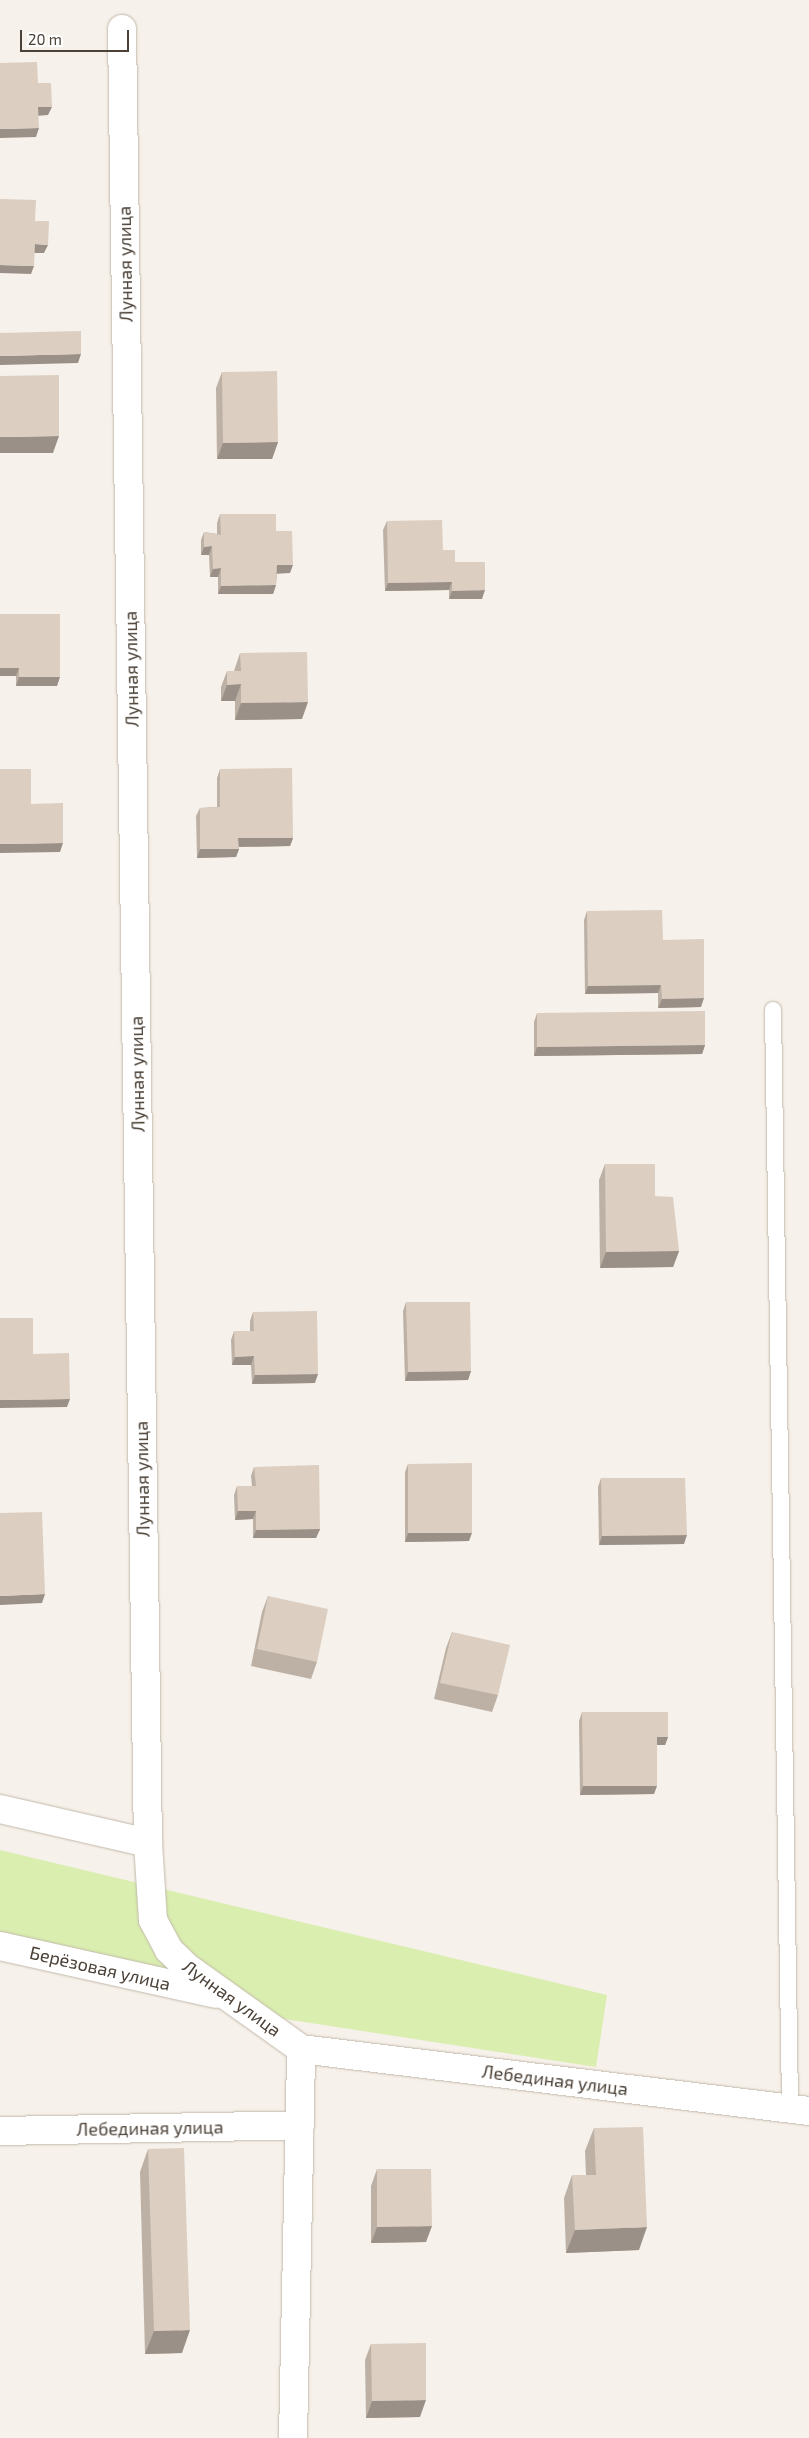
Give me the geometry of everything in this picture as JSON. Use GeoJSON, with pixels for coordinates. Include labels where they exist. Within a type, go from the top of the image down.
{"type":"FeatureCollection","features":[{"type":"Feature","properties":{"kind":"street","name":"Лунная улица"},"geometry":{"type":"LineString","coordinates":[[122,29],[149,1900],[159,1934],[189,1969],[301,2049]]}},
{"type":"Feature","properties":{"kind":"street"},"geometry":{"type":"LineString","coordinates":[[0,1809],[148,1843]]}},
{"type":"Feature","properties":{"kind":"street","name":"Берёзовая улица"},"geometry":{"type":"LineString","coordinates":[[0,1946],[228,1997]]}},
{"type":"Feature","properties":{"kind":"street"},"geometry":{"type":"LineString","coordinates":[[293,2438],[301,2049]]}},
{"type":"Feature","properties":{"kind":"street","name":"Лебединая улица"},"geometry":{"type":"LineString","coordinates":[[301,2049],[800,2109]]}},
{"type":"Feature","properties":{"kind":"street","name":"Лебединая улица"},"geometry":{"type":"LineString","coordinates":[[0,2131],[300,2125]]}},
{"type":"Feature","properties":{"kind":"lane"},"geometry":{"type":"LineString","coordinates":[[773,1010],[800,2109]]}},
{"type":"Feature","properties":{"kind":"green space"},"geometry":{"type":"Polygon","coordinates":[[[0,1850],[607,1995],[596,2067],[246,2013],[0,1957],[0,1850]]]}},
{"type":"Feature","properties":{"kind":"building"},"geometry":{"type":"Polygon","coordinates":[[[37,62],[38,83],[51,83],[52,107],[38,107],[39,128],[0,129],[0,63],[37,62]]]}},
{"type":"Feature","properties":{"kind":"building"},"geometry":{"type":"Polygon","coordinates":[[[0,199],[36,200],[35,221],[49,221],[48,245],[35,244],[34,266],[0,265],[0,199]]]}},
{"type":"Feature","properties":{"kind":"building"},"geometry":{"type":"Polygon","coordinates":[[[81,331],[81,354],[0,356],[0,333],[81,331]]]}},
{"type":"Feature","properties":{"kind":"building"},"geometry":{"type":"Polygon","coordinates":[[[277,371],[278,442],[223,443],[222,372],[277,371]]]}},
{"type":"Feature","properties":{"kind":"building"},"geometry":{"type":"Polygon","coordinates":[[[59,375],[59,436],[0,437],[0,376],[59,375]]]}},
{"type":"Feature","properties":{"kind":"building"},"geometry":{"type":"Polygon","coordinates":[[[220,514],[276,514],[276,531],[292,531],[293,565],[277,565],[276,585],[221,586],[221,568],[213,569],[212,546],[204,547],[204,532],[221,535],[220,514]]]}},
{"type":"Feature","properties":{"kind":"building"},"geometry":{"type":"Polygon","coordinates":[[[442,520],[443,550],[455,550],[455,562],[485,562],[485,590],[452,591],[452,582],[388,583],[387,521],[442,520]]]}},
{"type":"Feature","properties":{"kind":"building"},"geometry":{"type":"Polygon","coordinates":[[[0,614],[60,614],[60,677],[19,677],[19,668],[0,668],[0,614]]]}},
{"type":"Feature","properties":{"kind":"building"},"geometry":{"type":"Polygon","coordinates":[[[307,652],[308,702],[241,703],[241,684],[227,685],[227,671],[241,671],[240,653],[307,652]]]}},
{"type":"Feature","properties":{"kind":"building"},"geometry":{"type":"Polygon","coordinates":[[[292,768],[293,838],[238,838],[239,849],[200,849],[200,808],[220,807],[220,769],[292,768]]]}},
{"type":"Feature","properties":{"kind":"building"},"geometry":{"type":"Polygon","coordinates":[[[0,769],[31,769],[31,804],[63,803],[63,843],[0,844],[0,769]]]}},
{"type":"Feature","properties":{"kind":"building"},"geometry":{"type":"Polygon","coordinates":[[[662,910],[663,940],[704,939],[704,998],[662,999],[661,985],[588,986],[587,911],[662,910]]]}},
{"type":"Feature","properties":{"kind":"building"},"geometry":{"type":"Polygon","coordinates":[[[705,1011],[705,1045],[537,1047],[537,1013],[705,1011]]]}},
{"type":"Feature","properties":{"kind":"building"},"geometry":{"type":"Polygon","coordinates":[[[605,1164],[655,1164],[655,1196],[673,1197],[679,1251],[606,1252],[605,1164]]]}},
{"type":"Feature","properties":{"kind":"building"},"geometry":{"type":"Polygon","coordinates":[[[406,1302],[470,1302],[471,1371],[408,1372],[406,1302]]]}},
{"type":"Feature","properties":{"kind":"building"},"geometry":{"type":"Polygon","coordinates":[[[317,1311],[318,1374],[255,1375],[254,1356],[235,1357],[234,1331],[254,1331],[253,1312],[317,1311]]]}},
{"type":"Feature","properties":{"kind":"building"},"geometry":{"type":"Polygon","coordinates":[[[0,1318],[33,1318],[33,1354],[69,1353],[70,1399],[0,1400],[0,1318]]]}},
{"type":"Feature","properties":{"kind":"building"},"geometry":{"type":"Polygon","coordinates":[[[472,1463],[472,1533],[408,1533],[408,1464],[472,1463]]]}},
{"type":"Feature","properties":{"kind":"building"},"geometry":{"type":"Polygon","coordinates":[[[319,1465],[320,1529],[256,1530],[256,1511],[238,1511],[237,1486],[256,1486],[254,1467],[319,1465]]]}},
{"type":"Feature","properties":{"kind":"building"},"geometry":{"type":"Polygon","coordinates":[[[601,1478],[685,1478],[687,1535],[602,1536],[601,1478]]]}},
{"type":"Feature","properties":{"kind":"building"},"geometry":{"type":"Polygon","coordinates":[[[42,1512],[45,1594],[0,1596],[0,1513],[42,1512]]]}},
{"type":"Feature","properties":{"kind":"building"},"geometry":{"type":"Polygon","coordinates":[[[268,1596],[328,1609],[317,1662],[257,1649],[268,1596]]]}},
{"type":"Feature","properties":{"kind":"building"},"geometry":{"type":"Polygon","coordinates":[[[452,1632],[510,1645],[498,1695],[440,1683],[452,1632]]]}},
{"type":"Feature","properties":{"kind":"building"},"geometry":{"type":"Polygon","coordinates":[[[582,1712],[668,1712],[668,1737],[657,1737],[657,1786],[583,1786],[582,1712]]]}},
{"type":"Feature","properties":{"kind":"building"},"geometry":{"type":"Polygon","coordinates":[[[643,2127],[647,2227],[575,2230],[572,2175],[596,2175],[594,2128],[643,2127]]]}},
{"type":"Feature","properties":{"kind":"building"},"geometry":{"type":"Polygon","coordinates":[[[184,2148],[190,2330],[154,2331],[148,2149],[184,2148]]]}},
{"type":"Feature","properties":{"kind":"building"},"geometry":{"type":"Polygon","coordinates":[[[377,2169],[431,2169],[432,2226],[377,2227],[377,2169]]]}},
{"type":"Feature","properties":{"kind":"building"},"geometry":{"type":"Polygon","coordinates":[[[426,2343],[426,2400],[372,2401],[371,2344],[426,2343]]]}}]}
